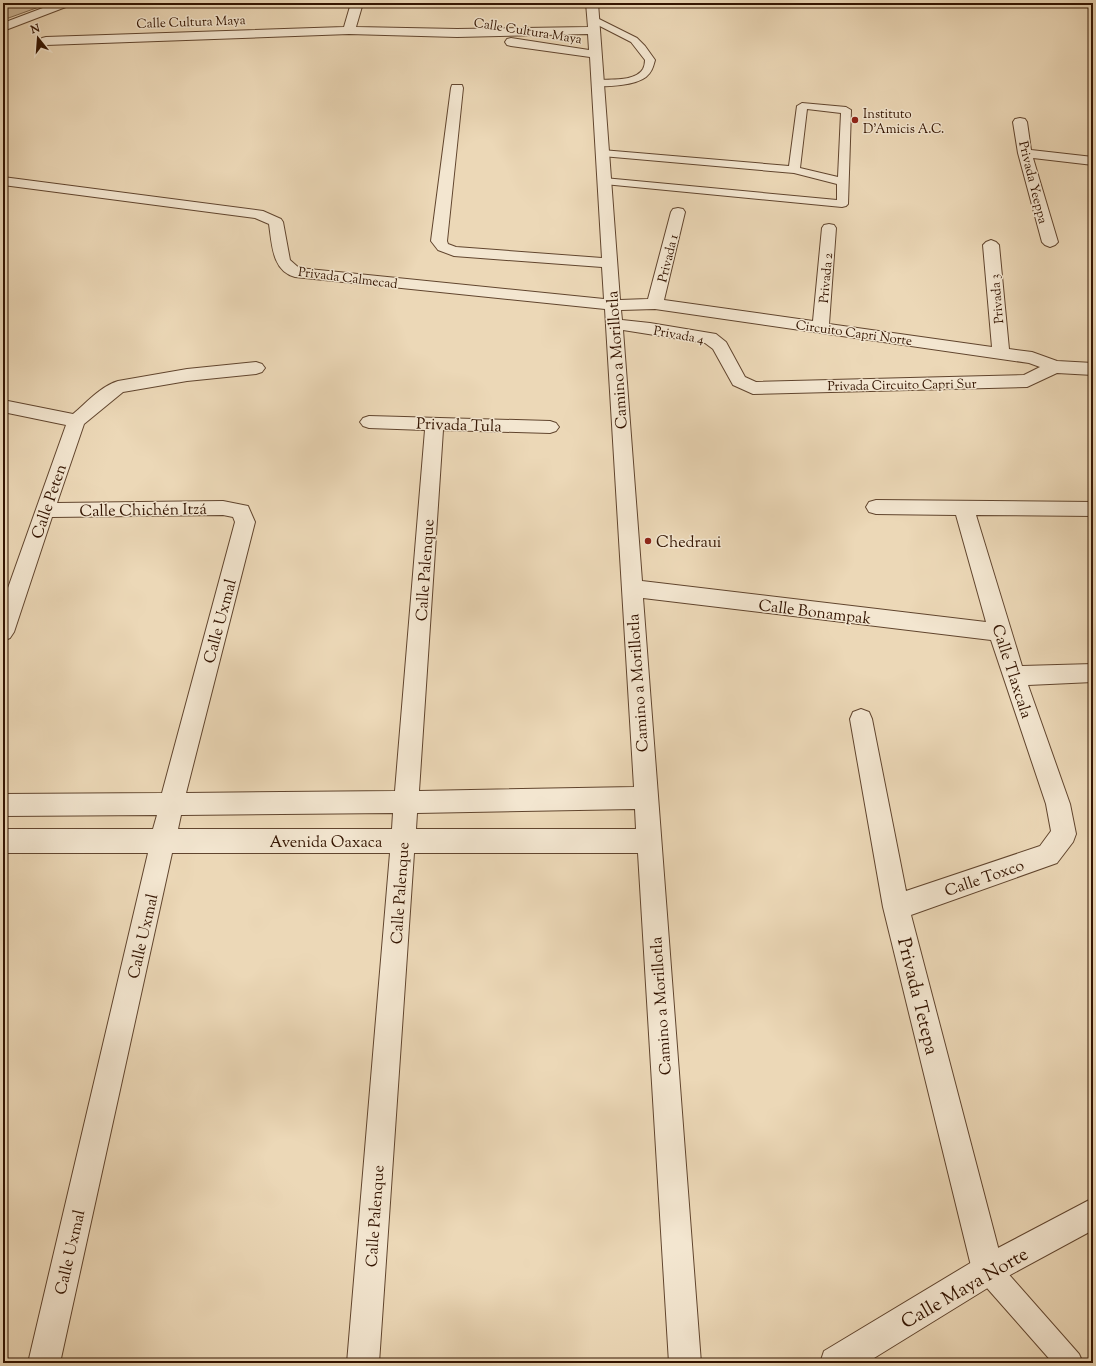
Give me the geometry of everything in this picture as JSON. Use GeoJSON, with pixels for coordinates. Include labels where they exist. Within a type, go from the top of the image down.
{"type":"FeatureCollection","features":[{"type":"Feature","properties":{"kind":"street"},"geometry":{"type":"LineString","coordinates":[[3,27],[67,3]]}},
{"type":"Feature","properties":{"kind":"street"},"geometry":{"type":"LineString","coordinates":[[349,30],[357,3]]}},
{"type":"Feature","properties":{"kind":"street","name":"Camino a Morillotla"},"geometry":{"type":"LineString","coordinates":[[592,5],[645,798],[685,1363]]}},
{"type":"Feature","properties":{"kind":"street","name":"Calle Cultura Maya"},"geometry":{"type":"LineString","coordinates":[[46,41],[349,30],[457,33],[593,25]]}},
{"type":"Feature","properties":{"kind":"street","name":"Calle Cultura Maya"},"geometry":{"type":"LineString","coordinates":[[457,33],[565,51],[595,54]]}},
{"type":"Feature","properties":{"kind":"street"},"geometry":{"type":"LineString","coordinates":[[457,88],[439,241],[443,247],[454,251],[609,263]]}},
{"type":"Feature","properties":{"kind":"street","name":"Privada Yeeppa"},"geometry":{"type":"LineString","coordinates":[[1020,122],[1025,153],[1050,242]]}},
{"type":"Feature","properties":{"kind":"street"},"geometry":{"type":"LineString","coordinates":[[1025,153],[1093,161]]}},
{"type":"Feature","properties":{"kind":"street","name":"Privada Calmecad"},"geometry":{"type":"LineString","coordinates":[[3,181],[258,214],[276,222],[282,261],[296,272],[613,315]]}},
{"type":"Feature","properties":{"kind":"street","name":"Privada 1"},"geometry":{"type":"LineString","coordinates":[[655,304],[678,212]]}},
{"type":"Feature","properties":{"kind":"street","name":"Privada 2"},"geometry":{"type":"LineString","coordinates":[[821,327],[829,228]]}},
{"type":"Feature","properties":{"kind":"street","name":"Privada 3"},"geometry":{"type":"LineString","coordinates":[[991,245],[1001,353]]}},
{"type":"Feature","properties":{"kind":"street","name":"Circuito Capri Norte"},"geometry":{"type":"LineString","coordinates":[[613,315],[655,304],[1001,353],[1032,358],[1055,367],[1093,369]]}},
{"type":"Feature","properties":{"kind":"street","name":"Privada 4"},"geometry":{"type":"LineString","coordinates":[[613,315],[650,328],[710,338],[720,346],[739,381],[745,385]]}},
{"type":"Feature","properties":{"kind":"street","name":"Privada Circuito Capri Sur"},"geometry":{"type":"LineString","coordinates":[[745,385],[753,388],[1027,381],[1055,367]]}},
{"type":"Feature","properties":{"kind":"street","name":"Calle Peten"},"geometry":{"type":"LineString","coordinates":[[3,632],[76,421],[100,400],[118,387],[187,375],[256,368]]}},
{"type":"Feature","properties":{"kind":"street"},"geometry":{"type":"LineString","coordinates":[[3,406],[76,421]]}},
{"type":"Feature","properties":{"kind":"street","name":"Privada Tula"},"geometry":{"type":"LineString","coordinates":[[369,422],[550,427]]}},
{"type":"Feature","properties":{"kind":"street","name":"Calle Palenque"},"geometry":{"type":"LineString","coordinates":[[363,1363],[435,423]]}},
{"type":"Feature","properties":{"kind":"street"},"geometry":{"type":"LineString","coordinates":[[876,507],[1093,509]]}},
{"type":"Feature","properties":{"kind":"street","name":"Calle Chichén Itzá"},"geometry":{"type":"LineString","coordinates":[[44,510],[223,508],[241,511]]}},
{"type":"Feature","properties":{"kind":"street","name":"Calle Tlaxcala"},"geometry":{"type":"LineString","coordinates":[[964,508],[1000,632],[1058,804],[1064,834]]}},
{"type":"Feature","properties":{"kind":"street","name":"Calle Uxmal"},"geometry":{"type":"LineString","coordinates":[[44,1363],[164,842],[171,804],[245,522],[241,511]]}},
{"type":"Feature","properties":{"kind":"street","name":"Calle Bonampak"},"geometry":{"type":"LineString","coordinates":[[631,588],[1000,632]]}},
{"type":"Feature","properties":{"kind":"street"},"geometry":{"type":"LineString","coordinates":[[1014,676],[1093,673]]}},
{"type":"Feature","properties":{"kind":"street","name":"Privada Tetepa"},"geometry":{"type":"LineString","coordinates":[[861,718],[896,907],[988,1270]]}},
{"type":"Feature","properties":{"kind":"street"},"geometry":{"type":"LineString","coordinates":[[3,805],[406,802],[645,798]]}},
{"type":"Feature","properties":{"kind":"street","name":"Calle Toxco"},"geometry":{"type":"LineString","coordinates":[[896,907],[1048,855],[1064,834]]}},
{"type":"Feature","properties":{"kind":"street","name":"Avenida Oaxaca"},"geometry":{"type":"LineString","coordinates":[[3,842],[648,841]]}},
{"type":"Feature","properties":{"kind":"street","name":"Calle Maya Norte"},"geometry":{"type":"LineString","coordinates":[[836,1363],[988,1270],[1093,1214]]}},
{"type":"Feature","properties":{"kind":"lane"},"geometry":{"type":"LineString","coordinates":[[592,5],[603,3]]}},
{"type":"Feature","properties":{"kind":"lane"},"geometry":{"type":"LineString","coordinates":[[593,25],[634,40],[642,48],[650,60],[648,69],[641,76],[630,80],[597,83]]}},
{"type":"Feature","properties":{"kind":"lane"},"geometry":{"type":"LineString","coordinates":[[604,180],[842,204],[846,110],[802,106],[794,170]]}},
{"type":"Feature","properties":{"kind":"lane"},"geometry":{"type":"LineString","coordinates":[[602,153],[794,170],[843,182]]}},
{"type":"Feature","properties":{"kind":"lane"},"geometry":{"type":"LineString","coordinates":[[988,1270],[1070,1363]]}},
{"type":"Feature","properties":{"kind":"shaded area"},"geometry":{"type":"Polygon","coordinates":[[[3,3],[50,3],[3,20],[3,3]]]}},
{"type":"Feature","properties":{"kind":"place","name":"Instituto D'Amicis A.C."},"geometry":{"type":"Point","coordinates":[855,120]}},
{"type":"Feature","properties":{"kind":"place","name":"Chedraui"},"geometry":{"type":"Point","coordinates":[648,541]}}]}
